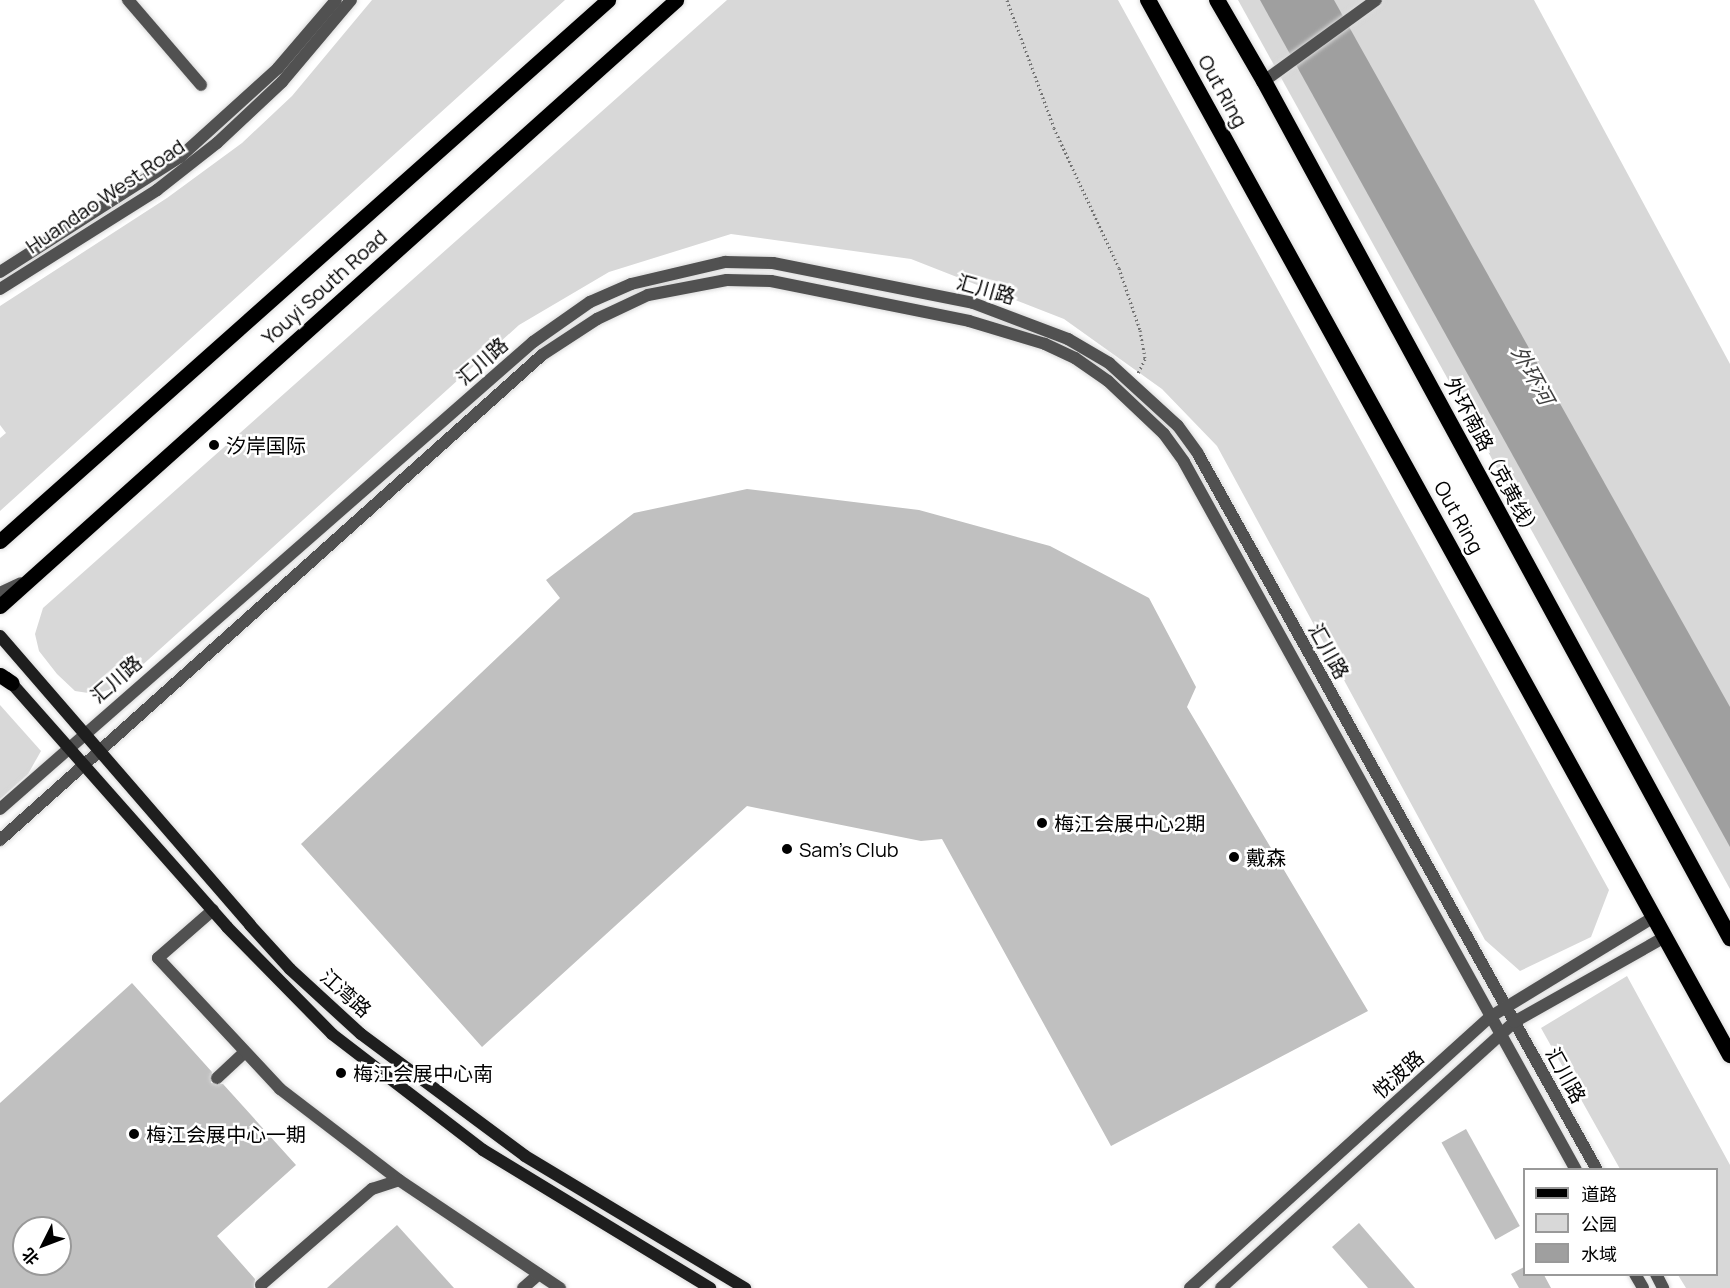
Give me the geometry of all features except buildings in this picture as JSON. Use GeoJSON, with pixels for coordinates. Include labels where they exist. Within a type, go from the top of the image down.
{"type":"FeatureCollection","features":[{"type":"Feature","properties":{"kind":"highway","name":"Out Ring"},"geometry":{"type":"LineString","coordinates":[[1148,0],[1730,1055]]}},
{"type":"Feature","properties":{"kind":"highway","name":"外环南路（克黄线）"},"geometry":{"type":"LineString","coordinates":[[1216,0],[1264,81],[1730,938]]}},
{"type":"Feature","properties":{"kind":"main road","name":"Youyi South Road"},"geometry":{"type":"LineString","coordinates":[[0,541],[608,0]]}},
{"type":"Feature","properties":{"kind":"main road","name":"Youyi South Road"},"geometry":{"type":"LineString","coordinates":[[0,606],[676,0]]}},
{"type":"Feature","properties":{"kind":"main road","name":"江湾路"},"geometry":{"type":"LineString","coordinates":[[0,636],[290,969],[361,1034],[525,1156],[745,1288]]}},
{"type":"Feature","properties":{"kind":"main road"},"geometry":{"type":"LineString","coordinates":[[0,645],[29,670]]}},
{"type":"Feature","properties":{"kind":"main road","name":"江湾路"},"geometry":{"type":"LineString","coordinates":[[0,670],[213,910],[332,1034],[409,1096],[522,1176],[710,1288]]}},
{"type":"Feature","properties":{"kind":"street"},"geometry":{"type":"LineString","coordinates":[[128,0],[201,85]]}},
{"type":"Feature","properties":{"kind":"street","name":"Huandao West Road"},"geometry":{"type":"LineString","coordinates":[[0,272],[180,157],[279,68],[336,0]]}},
{"type":"Feature","properties":{"kind":"street","name":"Huandao West Road"},"geometry":{"type":"LineString","coordinates":[[0,289],[149,195],[217,143],[282,82],[351,0]]}},
{"type":"Feature","properties":{"kind":"street"},"geometry":{"type":"LineString","coordinates":[[1264,81],[1377,0]]}},
{"type":"Feature","properties":{"kind":"street","name":"汇川路"},"geometry":{"type":"LineString","coordinates":[[0,809],[84,733],[533,342],[590,302],[632,284],[691,267],[772,263],[973,303],[1068,339],[1134,383],[1178,426],[1198,454],[1596,1168]]}},
{"type":"Feature","properties":{"kind":"street","name":"汇川路"},"geometry":{"type":"LineString","coordinates":[[0,840],[561,342],[597,319],[648,295],[700,283],[771,281],[969,321],[1045,344],[1108,381],[1144,413],[1184,462],[1575,1168]]}},
{"type":"Feature","properties":{"kind":"street"},"geometry":{"type":"LineString","coordinates":[[0,593],[32,578]]}},
{"type":"Feature","properties":{"kind":"street"},"geometry":{"type":"LineString","coordinates":[[213,910],[158,958],[280,1089],[399,1180],[560,1288]]}},
{"type":"Feature","properties":{"kind":"street","name":"悦波路"},"geometry":{"type":"LineString","coordinates":[[1190,1288],[1490,1017],[1654,917]]}},
{"type":"Feature","properties":{"kind":"street","name":"悦波路"},"geometry":{"type":"LineString","coordinates":[[1221,1288],[1514,1022],[1665,937]]}},
{"type":"Feature","properties":{"kind":"street"},"geometry":{"type":"LineString","coordinates":[[218,1078],[245,1052]]}},
{"type":"Feature","properties":{"kind":"street"},"geometry":{"type":"LineString","coordinates":[[261,1285],[372,1189],[399,1180]]}},
{"type":"Feature","properties":{"kind":"street"},"geometry":{"type":"LineString","coordinates":[[523,1288],[538,1274]]}},
{"type":"Feature","properties":{"kind":"path"},"geometry":{"type":"LineString","coordinates":[[1006,0],[1054,128],[1119,268],[1140,330],[1144,359],[1134,383]]}},
{"type":"Feature","properties":{"kind":"green space"},"geometry":{"type":"Polygon","coordinates":[[[372,0],[565,0],[0,511],[0,438],[6,433],[0,425],[0,306],[167,198],[242,143],[292,96],[372,0]]]}},
{"type":"Feature","properties":{"kind":"green space"},"geometry":{"type":"Polygon","coordinates":[[[727,0],[1118,0],[1609,890],[1591,937],[1520,971],[1485,940],[1217,446],[1162,389],[1064,319],[911,259],[731,234],[609,272],[519,325],[118,687],[95,694],[75,691],[57,674],[39,651],[35,634],[43,608],[727,0]]]}},
{"type":"Feature","properties":{"kind":"green space"},"geometry":{"type":"Polygon","coordinates":[[[1238,0],[1534,0],[1730,364],[1730,889],[1238,0]]]}},
{"type":"Feature","properties":{"kind":"green space"},"geometry":{"type":"Polygon","coordinates":[[[0,705],[41,751],[28,774],[0,799],[0,705]]]}},
{"type":"Feature","properties":{"kind":"green space"},"geometry":{"type":"Polygon","coordinates":[[[1627,976],[1730,1165],[1730,1288],[1686,1288],[1679,1276],[1718,1276],[1718,1168],[1619,1168],[1541,1028],[1627,976]]]}},
{"type":"Feature","properties":{"kind":"water","name":"外环河"},"geometry":{"type":"Polygon","coordinates":[[[1260,0],[1334,0],[1730,707],[1730,847],[1260,0]]]}},
{"type":"Feature","properties":{"kind":"place","name":"汐岸国际"},"geometry":{"type":"Point","coordinates":[214,445]}},
{"type":"Feature","properties":{"kind":"place","name":"梅江会展中心2期"},"geometry":{"type":"Point","coordinates":[1042,823]}},
{"type":"Feature","properties":{"kind":"place","name":"Sam's Club"},"geometry":{"type":"Point","coordinates":[787,849]}},
{"type":"Feature","properties":{"kind":"place","name":"戴森"},"geometry":{"type":"Point","coordinates":[1234,857]}},
{"type":"Feature","properties":{"kind":"place","name":"梅江会展中心南"},"geometry":{"type":"Point","coordinates":[341,1073]}},
{"type":"Feature","properties":{"kind":"place","name":"梅江会展中心一期"},"geometry":{"type":"Point","coordinates":[134,1134]}}]}
